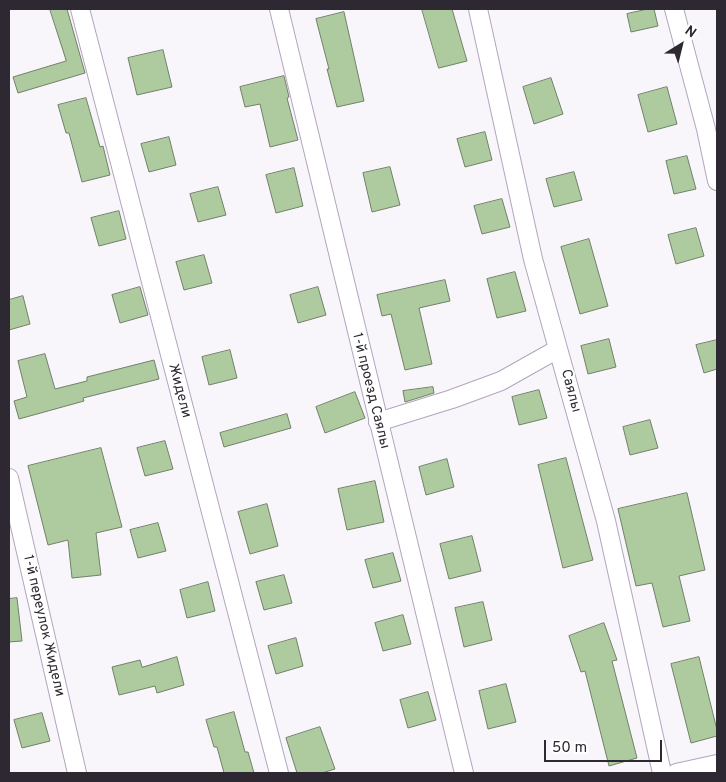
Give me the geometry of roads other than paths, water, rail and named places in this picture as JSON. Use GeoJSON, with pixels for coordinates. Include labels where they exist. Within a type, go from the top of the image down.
{"type":"FeatureCollection","features":[{"type":"Feature","properties":{"kind":"street","name":"Жидели"},"geometry":{"type":"LineString","coordinates":[[80,9],[279,773]]}},
{"type":"Feature","properties":{"kind":"street","name":"1-й проезд Саялы"},"geometry":{"type":"LineString","coordinates":[[279,9],[464,773]]}},
{"type":"Feature","properties":{"kind":"street","name":"Саялы"},"geometry":{"type":"LineString","coordinates":[[478,9],[533,259],[606,520],[662,773]]}},
{"type":"Feature","properties":{"kind":"street"},"geometry":{"type":"LineString","coordinates":[[674,9],[706,129],[717,181]]}},
{"type":"Feature","properties":{"kind":"street"},"geometry":{"type":"LineString","coordinates":[[378,422],[452,399],[501,381],[558,349]]}},
{"type":"Feature","properties":{"kind":"street","name":"1-й переулок Жидели"},"geometry":{"type":"LineString","coordinates":[[9,478],[77,773]]}},
{"type":"Feature","properties":{"kind":"street"},"geometry":{"type":"LineString","coordinates":[[676,773],[717,764]]}}]}
